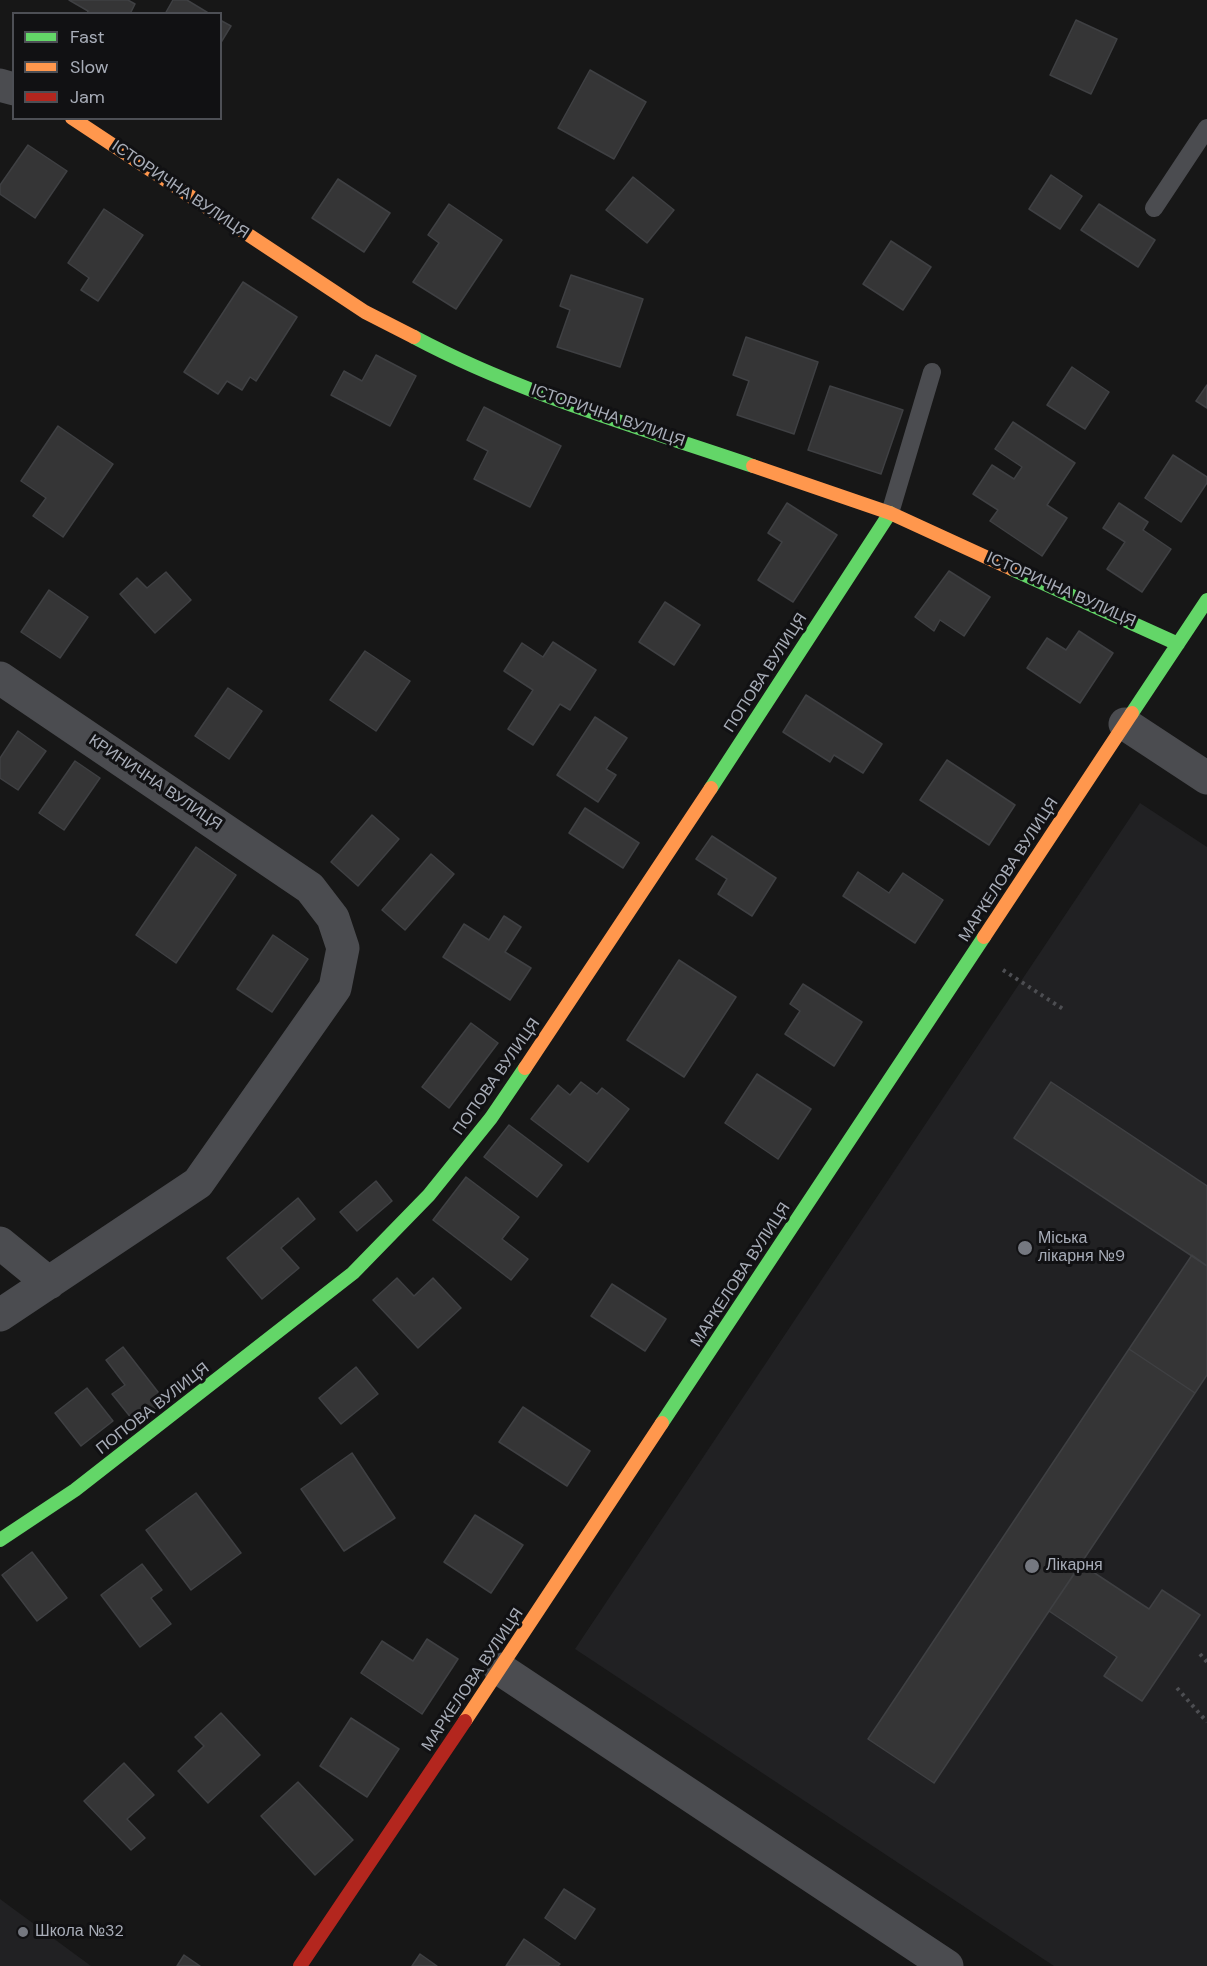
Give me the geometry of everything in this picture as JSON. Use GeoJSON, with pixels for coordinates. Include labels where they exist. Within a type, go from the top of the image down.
{"type":"FeatureCollection","features":[{"type":"Feature","properties":{"kind":"street","name":"ІСТОРИЧНА ВУЛИЦЯ"},"geometry":{"type":"LineString","coordinates":[[75,120],[356,306],[449,356],[542,394],[890,513],[1179,644]]}},
{"type":"Feature","properties":{"kind":"street","name":"ПОПОВА ВУЛИЦЯ"},"geometry":{"type":"LineString","coordinates":[[0,1540],[75,1490],[353,1273],[429,1195],[498,1108],[641,895],[890,513]]}},
{"type":"Feature","properties":{"kind":"street","name":"МАРКЕЛОВА ВУЛИЦЯ"},"geometry":{"type":"LineString","coordinates":[[300,1966],[500,1670],[1207,600]]}},
{"type":"Feature","properties":{"kind":"street","name":"КРИНИЧНА ВУЛИЦЯ"},"geometry":{"type":"LineString","coordinates":[[0,678],[310,888],[333,918],[343,948],[335,988],[198,1183],[0,1315]]}},
{"type":"Feature","properties":{"kind":"street"},"geometry":{"type":"LineString","coordinates":[[1125,724],[1207,778]]}},
{"type":"Feature","properties":{"kind":"street"},"geometry":{"type":"LineString","coordinates":[[0,1243],[49,1283]]}},
{"type":"Feature","properties":{"kind":"street"},"geometry":{"type":"LineString","coordinates":[[500,1670],[947,1966]]}},
{"type":"Feature","properties":{"kind":"lane"},"geometry":{"type":"LineString","coordinates":[[1154,208],[1207,128]]}},
{"type":"Feature","properties":{"kind":"lane"},"geometry":{"type":"LineString","coordinates":[[890,513],[932,372]]}},
{"type":"Feature","properties":{"kind":"path"},"geometry":{"type":"LineString","coordinates":[[975,951],[1063,1009]]}},
{"type":"Feature","properties":{"kind":"path"},"geometry":{"type":"LineString","coordinates":[[1200,1654],[1207,1662]]}},
{"type":"Feature","properties":{"kind":"path"},"geometry":{"type":"LineString","coordinates":[[1177,1688],[1207,1722]]}},
{"type":"Feature","properties":{"kind":"shaded area","name":"Міська лікарня №9"},"geometry":{"type":"Polygon","coordinates":[[[1140,803],[1207,847],[1207,1966],[1054,1966],[575,1649],[1140,803]]]}},
{"type":"Feature","properties":{"kind":"shaded area","name":"Школа №32"},"geometry":{"type":"Polygon","coordinates":[[[0,1899],[91,1966],[0,1966],[0,1899]]]}},
{"type":"Feature","properties":{"kind":"building"},"geometry":{"type":"Polygon","coordinates":[[[69,0],[128,0],[135,4],[131,12],[88,11],[69,0]]]}},
{"type":"Feature","properties":{"kind":"building"},"geometry":{"type":"Polygon","coordinates":[[[173,0],[187,0],[207,12],[166,12],[173,0]]]}},
{"type":"Feature","properties":{"kind":"building"},"geometry":{"type":"Polygon","coordinates":[[[1076,20],[1117,39],[1091,94],[1050,75],[1076,20]]]}},
{"type":"Feature","properties":{"kind":"building"},"geometry":{"type":"Polygon","coordinates":[[[222,21],[231,26],[222,41],[222,21]]]}},
{"type":"Feature","properties":{"kind":"building"},"geometry":{"type":"Polygon","coordinates":[[[590,70],[646,102],[614,159],[558,128],[590,70]]]}},
{"type":"Feature","properties":{"kind":"building"},"geometry":{"type":"Polygon","coordinates":[[[28,145],[67,171],[35,218],[0,194],[0,185],[28,145]]]}},
{"type":"Feature","properties":{"kind":"building"},"geometry":{"type":"Polygon","coordinates":[[[1051,175],[1082,196],[1060,229],[1029,209],[1051,175]]]}},
{"type":"Feature","properties":{"kind":"building"},"geometry":{"type":"Polygon","coordinates":[[[633,177],[674,210],[647,243],[606,210],[633,177]]]}},
{"type":"Feature","properties":{"kind":"building"},"geometry":{"type":"Polygon","coordinates":[[[338,179],[390,213],[364,252],[312,218],[338,179]]]}},
{"type":"Feature","properties":{"kind":"building"},"geometry":{"type":"Polygon","coordinates":[[[449,204],[502,240],[456,309],[413,282],[439,243],[428,235],[449,204]]]}},
{"type":"Feature","properties":{"kind":"building"},"geometry":{"type":"Polygon","coordinates":[[[1099,204],[1155,240],[1138,267],[1081,230],[1099,204]]]}},
{"type":"Feature","properties":{"kind":"building"},"geometry":{"type":"Polygon","coordinates":[[[104,209],[143,235],[98,301],[81,290],[89,278],[68,263],[104,209]]]}},
{"type":"Feature","properties":{"kind":"building"},"geometry":{"type":"Polygon","coordinates":[[[891,241],[931,267],[903,310],[863,284],[891,241]]]}},
{"type":"Feature","properties":{"kind":"building"},"geometry":{"type":"Polygon","coordinates":[[[571,275],[643,299],[620,367],[557,347],[570,310],[560,306],[571,275]]]}},
{"type":"Feature","properties":{"kind":"building"},"geometry":{"type":"Polygon","coordinates":[[[243,282],[297,317],[256,381],[250,377],[242,390],[227,381],[218,394],[184,372],[243,282]]]}},
{"type":"Feature","properties":{"kind":"building"},"geometry":{"type":"Polygon","coordinates":[[[746,337],[818,362],[794,434],[737,415],[749,381],[733,375],[746,337]]]}},
{"type":"Feature","properties":{"kind":"building"},"geometry":{"type":"Polygon","coordinates":[[[376,355],[416,376],[390,426],[331,395],[344,371],[362,381],[376,355]]]}},
{"type":"Feature","properties":{"kind":"building"},"geometry":{"type":"Polygon","coordinates":[[[1072,367],[1109,392],[1085,429],[1047,405],[1072,367]]]}},
{"type":"Feature","properties":{"kind":"building"},"geometry":{"type":"Polygon","coordinates":[[[1207,385],[1207,408],[1196,401],[1207,385]]]}},
{"type":"Feature","properties":{"kind":"building"},"geometry":{"type":"Polygon","coordinates":[[[830,386],[903,410],[881,474],[808,450],[830,386]]]}},
{"type":"Feature","properties":{"kind":"building"},"geometry":{"type":"Polygon","coordinates":[[[484,407],[561,446],[530,507],[474,479],[488,451],[467,440],[484,407]]]}},
{"type":"Feature","properties":{"kind":"building"},"geometry":{"type":"Polygon","coordinates":[[[1013,422],[1075,463],[1047,505],[1067,518],[1042,556],[990,521],[998,510],[973,494],[992,465],[1014,479],[1022,467],[995,449],[1013,422]]]}},
{"type":"Feature","properties":{"kind":"building"},"geometry":{"type":"Polygon","coordinates":[[[58,426],[113,464],[63,537],[33,516],[46,498],[21,481],[58,426]]]}},
{"type":"Feature","properties":{"kind":"building"},"geometry":{"type":"Polygon","coordinates":[[[1173,455],[1207,477],[1207,483],[1181,522],[1145,498],[1173,455]]]}},
{"type":"Feature","properties":{"kind":"building"},"geometry":{"type":"Polygon","coordinates":[[[787,503],[837,535],[793,602],[758,580],[782,542],[768,533],[787,503]]]}},
{"type":"Feature","properties":{"kind":"building"},"geometry":{"type":"Polygon","coordinates":[[[1119,503],[1148,522],[1143,530],[1171,549],[1142,592],[1107,569],[1125,542],[1103,528],[1119,503]]]}},
{"type":"Feature","properties":{"kind":"building"},"geometry":{"type":"Polygon","coordinates":[[[949,571],[990,597],[964,636],[940,620],[934,631],[915,617],[949,571]]]}},
{"type":"Feature","properties":{"kind":"building"},"geometry":{"type":"Polygon","coordinates":[[[166,572],[191,600],[155,633],[120,594],[137,578],[147,588],[166,572]]]}},
{"type":"Feature","properties":{"kind":"building"},"geometry":{"type":"Polygon","coordinates":[[[49,590],[88,617],[60,658],[21,632],[49,590]]]}},
{"type":"Feature","properties":{"kind":"building"},"geometry":{"type":"Polygon","coordinates":[[[665,602],[700,625],[674,665],[639,642],[665,602]]]}},
{"type":"Feature","properties":{"kind":"building"},"geometry":{"type":"Polygon","coordinates":[[[1079,631],[1113,653],[1080,703],[1027,668],[1047,638],[1066,650],[1079,631]]]}},
{"type":"Feature","properties":{"kind":"building"},"geometry":{"type":"Polygon","coordinates":[[[553,642],[596,670],[570,710],[560,704],[533,745],[508,729],[533,690],[504,671],[522,643],[543,657],[553,642]]]}},
{"type":"Feature","properties":{"kind":"building"},"geometry":{"type":"Polygon","coordinates":[[[365,651],[410,681],[376,731],[330,700],[365,651]]]}},
{"type":"Feature","properties":{"kind":"building"},"geometry":{"type":"Polygon","coordinates":[[[228,688],[262,711],[229,759],[195,736],[228,688]]]}},
{"type":"Feature","properties":{"kind":"building"},"geometry":{"type":"Polygon","coordinates":[[[806,695],[882,744],[863,773],[834,755],[830,762],[783,732],[806,695]]]}},
{"type":"Feature","properties":{"kind":"building"},"geometry":{"type":"Polygon","coordinates":[[[595,717],[627,738],[606,769],[616,775],[598,802],[557,775],[595,717]]]}},
{"type":"Feature","properties":{"kind":"building"},"geometry":{"type":"Polygon","coordinates":[[[18,731],[46,751],[18,790],[0,778],[0,758],[18,731]]]}},
{"type":"Feature","properties":{"kind":"building"},"geometry":{"type":"Polygon","coordinates":[[[947,760],[1015,805],[989,845],[920,800],[947,760]]]}},
{"type":"Feature","properties":{"kind":"building"},"geometry":{"type":"Polygon","coordinates":[[[75,761],[100,778],[64,830],[39,813],[75,761]]]}},
{"type":"Feature","properties":{"kind":"building"},"geometry":{"type":"Polygon","coordinates":[[[585,808],[639,843],[623,868],[569,833],[585,808]]]}},
{"type":"Feature","properties":{"kind":"building"},"geometry":{"type":"Polygon","coordinates":[[[372,815],[399,839],[358,886],[331,862],[372,815]]]}},
{"type":"Feature","properties":{"kind":"building"},"geometry":{"type":"Polygon","coordinates":[[[712,836],[776,878],[752,916],[718,894],[727,879],[696,859],[712,836]]]}},
{"type":"Feature","properties":{"kind":"building"},"geometry":{"type":"Polygon","coordinates":[[[196,847],[236,875],[176,963],[136,935],[196,847]]]}},
{"type":"Feature","properties":{"kind":"building"},"geometry":{"type":"Polygon","coordinates":[[[431,854],[454,874],[405,930],[382,910],[431,854]]]}},
{"type":"Feature","properties":{"kind":"building"},"geometry":{"type":"Polygon","coordinates":[[[858,872],[889,893],[903,873],[943,900],[915,943],[843,896],[858,872]]]}},
{"type":"Feature","properties":{"kind":"building"},"geometry":{"type":"Polygon","coordinates":[[[504,916],[521,927],[505,952],[531,968],[510,1000],[443,957],[464,924],[489,940],[504,916]]]}},
{"type":"Feature","properties":{"kind":"building"},"geometry":{"type":"Polygon","coordinates":[[[273,935],[308,959],[272,1012],[237,989],[273,935]]]}},
{"type":"Feature","properties":{"kind":"building"},"geometry":{"type":"Polygon","coordinates":[[[679,960],[736,997],[684,1077],[627,1040],[679,960]]]}},
{"type":"Feature","properties":{"kind":"building"},"geometry":{"type":"Polygon","coordinates":[[[803,984],[862,1022],[834,1066],[785,1034],[800,1011],[790,1004],[803,984]]]}},
{"type":"Feature","properties":{"kind":"building"},"geometry":{"type":"Polygon","coordinates":[[[471,1023],[498,1043],[449,1108],[422,1087],[471,1023]]]}},
{"type":"Feature","properties":{"kind":"building"},"geometry":{"type":"Polygon","coordinates":[[[757,1074],[811,1109],[778,1159],[725,1123],[757,1074]]]}},
{"type":"Feature","properties":{"kind":"building"},"geometry":{"type":"Polygon","coordinates":[[[581,1082],[597,1094],[602,1088],[629,1109],[588,1162],[531,1119],[558,1085],[570,1095],[581,1082]]]}},
{"type":"Feature","properties":{"kind":"building"},"geometry":{"type":"Polygon","coordinates":[[[1051,1082],[1207,1186],[1207,1266],[1014,1138],[1051,1082]]]}},
{"type":"Feature","properties":{"kind":"building"},"geometry":{"type":"Polygon","coordinates":[[[509,1125],[562,1165],[537,1197],[484,1157],[509,1125]]]}},
{"type":"Feature","properties":{"kind":"building"},"geometry":{"type":"Polygon","coordinates":[[[466,1177],[519,1217],[502,1239],[528,1259],[511,1280],[433,1220],[466,1177]]]}},
{"type":"Feature","properties":{"kind":"building"},"geometry":{"type":"Polygon","coordinates":[[[376,1181],[392,1201],[357,1231],[340,1212],[376,1181]]]}},
{"type":"Feature","properties":{"kind":"building"},"geometry":{"type":"Polygon","coordinates":[[[298,1198],[315,1219],[281,1248],[299,1268],[262,1299],[227,1258],[298,1198]]]}},
{"type":"Feature","properties":{"kind":"building"},"geometry":{"type":"Polygon","coordinates":[[[1192,1255],[1207,1266],[1207,1375],[1195,1393],[1129,1349],[1192,1255]]]}},
{"type":"Feature","properties":{"kind":"building"},"geometry":{"type":"Polygon","coordinates":[[[397,1278],[414,1296],[433,1278],[461,1308],[418,1348],[373,1300],[397,1278]]]}},
{"type":"Feature","properties":{"kind":"building"},"geometry":{"type":"Polygon","coordinates":[[[612,1284],[666,1319],[645,1351],[591,1316],[612,1284]]]}},
{"type":"Feature","properties":{"kind":"building"},"geometry":{"type":"Polygon","coordinates":[[[123,1347],[165,1401],[136,1424],[112,1394],[125,1385],[106,1360],[123,1347]]]}},
{"type":"Feature","properties":{"kind":"building"},"geometry":{"type":"Polygon","coordinates":[[[1129,1349],[1195,1393],[934,1783],[868,1739],[1129,1349]]]}},
{"type":"Feature","properties":{"kind":"building"},"geometry":{"type":"Polygon","coordinates":[[[356,1367],[378,1394],[341,1424],[319,1398],[356,1367]]]}},
{"type":"Feature","properties":{"kind":"building"},"geometry":{"type":"Polygon","coordinates":[[[87,1388],[113,1421],[81,1446],[55,1413],[87,1388]]]}},
{"type":"Feature","properties":{"kind":"building"},"geometry":{"type":"Polygon","coordinates":[[[523,1407],[590,1451],[567,1486],[499,1442],[523,1407]]]}},
{"type":"Feature","properties":{"kind":"building"},"geometry":{"type":"Polygon","coordinates":[[[352,1453],[395,1518],[344,1551],[301,1489],[352,1453]]]}},
{"type":"Feature","properties":{"kind":"building"},"geometry":{"type":"Polygon","coordinates":[[[196,1493],[241,1553],[191,1590],[146,1530],[196,1493]]]}},
{"type":"Feature","properties":{"kind":"building"},"geometry":{"type":"Polygon","coordinates":[[[475,1515],[523,1545],[491,1593],[444,1562],[475,1515]]]}},
{"type":"Feature","properties":{"kind":"building"},"geometry":{"type":"Polygon","coordinates":[[[32,1552],[67,1598],[37,1621],[2,1575],[32,1552]]]}},
{"type":"Feature","properties":{"kind":"building"},"geometry":{"type":"Polygon","coordinates":[[[142,1564],[162,1590],[151,1598],[171,1624],[140,1647],[101,1595],[142,1564]]]}},
{"type":"Feature","properties":{"kind":"building"},"geometry":{"type":"Polygon","coordinates":[[[1081,1564],[1149,1609],[1162,1590],[1200,1615],[1142,1701],[1104,1676],[1117,1657],[1049,1611],[1081,1564]]]}},
{"type":"Feature","properties":{"kind":"building"},"geometry":{"type":"Polygon","coordinates":[[[427,1639],[458,1659],[422,1714],[361,1673],[382,1641],[413,1661],[427,1639]]]}},
{"type":"Feature","properties":{"kind":"building"},"geometry":{"type":"Polygon","coordinates":[[[221,1713],[260,1755],[208,1803],[178,1771],[204,1746],[195,1737],[221,1713]]]}},
{"type":"Feature","properties":{"kind":"building"},"geometry":{"type":"Polygon","coordinates":[[[351,1718],[399,1749],[367,1797],[320,1766],[351,1718]]]}},
{"type":"Feature","properties":{"kind":"building"},"geometry":{"type":"Polygon","coordinates":[[[124,1763],[154,1795],[127,1819],[145,1838],[131,1850],[84,1801],[124,1763]]]}},
{"type":"Feature","properties":{"kind":"building"},"geometry":{"type":"Polygon","coordinates":[[[298,1782],[353,1840],[315,1875],[261,1816],[298,1782]]]}},
{"type":"Feature","properties":{"kind":"building"},"geometry":{"type":"Polygon","coordinates":[[[564,1889],[595,1909],[575,1939],[545,1918],[564,1889]]]}},
{"type":"Feature","properties":{"kind":"building"},"geometry":{"type":"Polygon","coordinates":[[[524,1939],[560,1964],[558,1966],[506,1966],[524,1939]]]}},
{"type":"Feature","properties":{"kind":"building"},"geometry":{"type":"Polygon","coordinates":[[[420,1954],[437,1966],[412,1966],[420,1954]]]}},
{"type":"Feature","properties":{"kind":"building"},"geometry":{"type":"Polygon","coordinates":[[[184,1955],[200,1966],[177,1966],[184,1955]]]}},
{"type":"Feature","properties":{"kind":"traffic: fast"},"geometry":{"type":"LineString","coordinates":[[414,337],[538,393],[753,466]]}},
{"type":"Feature","properties":{"kind":"traffic: fast"},"geometry":{"type":"LineString","coordinates":[[711,788],[890,513]]}},
{"type":"Feature","properties":{"kind":"traffic: fast"},"geometry":{"type":"LineString","coordinates":[[1012,569],[1178,644]]}},
{"type":"Feature","properties":{"kind":"traffic: fast"},"geometry":{"type":"LineString","coordinates":[[1132,713],[1207,600]]}},
{"type":"Feature","properties":{"kind":"traffic: fast"},"geometry":{"type":"LineString","coordinates":[[662,1423],[984,937]]}},
{"type":"Feature","properties":{"kind":"traffic: fast"},"geometry":{"type":"LineString","coordinates":[[0,1540],[75,1490],[353,1273],[429,1195],[491,1118],[525,1068]]}},
{"type":"Feature","properties":{"kind":"traffic: slow"},"geometry":{"type":"LineString","coordinates":[[75,120],[365,312],[414,337]]}},
{"type":"Feature","properties":{"kind":"traffic: slow"},"geometry":{"type":"LineString","coordinates":[[753,466],[890,513],[1012,569]]}},
{"type":"Feature","properties":{"kind":"traffic: slow"},"geometry":{"type":"LineString","coordinates":[[984,937],[1132,713]]}},
{"type":"Feature","properties":{"kind":"traffic: slow"},"geometry":{"type":"LineString","coordinates":[[525,1068],[711,788]]}},
{"type":"Feature","properties":{"kind":"traffic: slow"},"geometry":{"type":"LineString","coordinates":[[465,1721],[662,1423]]}},
{"type":"Feature","properties":{"kind":"traffic: jam"},"geometry":{"type":"LineString","coordinates":[[300,1966],[465,1721]]}},
{"type":"Feature","properties":{"kind":"place","name":"Міська лікарня №9"},"geometry":{"type":"Point","coordinates":[1025,1248]}},
{"type":"Feature","properties":{"kind":"place","name":"Лікарня"},"geometry":{"type":"Point","coordinates":[1032,1566]}},
{"type":"Feature","properties":{"kind":"place","name":"Школа №32"},"geometry":{"type":"Point","coordinates":[23,1932]}}]}
